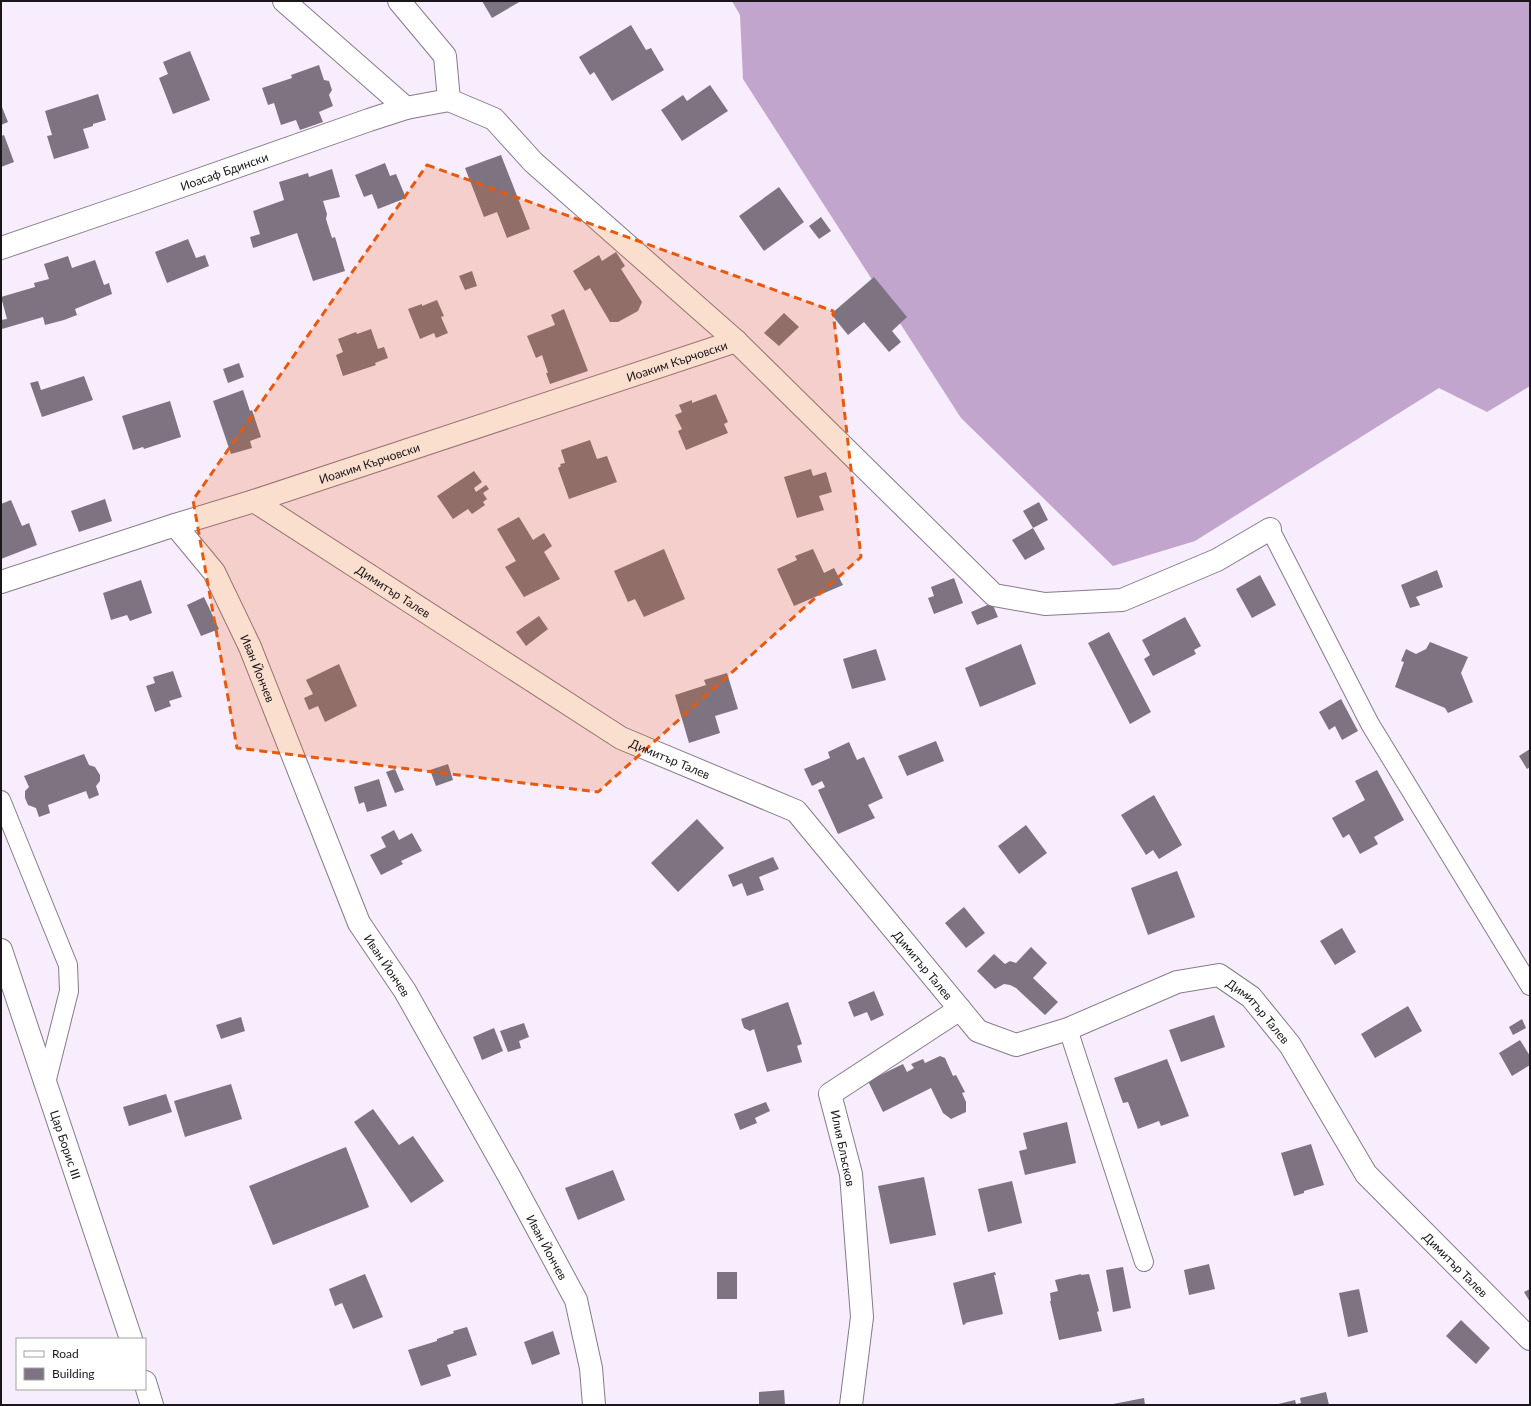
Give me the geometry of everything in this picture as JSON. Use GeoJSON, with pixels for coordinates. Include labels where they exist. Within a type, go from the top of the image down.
{"type":"FeatureCollection","features":[{"type":"Feature","properties":{"kind":"street"},"geometry":{"type":"LineString","coordinates":[[284,1],[406,108]]}},
{"type":"Feature","properties":{"kind":"street"},"geometry":{"type":"LineString","coordinates":[[399,1],[445,56],[449,100],[494,119],[533,162],[736,341],[994,595],[1045,604],[1122,600],[1217,560],[1270,529]]}},
{"type":"Feature","properties":{"kind":"street","name":"Иоасаф Бдински"},"geometry":{"type":"LineString","coordinates":[[1,248],[406,108],[449,100]]}},
{"type":"Feature","properties":{"kind":"street","name":"Иоаким Кърчовски"},"geometry":{"type":"LineString","coordinates":[[1,582],[175,525],[254,502],[736,341]]}},
{"type":"Feature","properties":{"kind":"street","name":"Димитър Талев"},"geometry":{"type":"LineString","coordinates":[[254,502],[620,738],[796,811],[978,1031],[1016,1045],[1068,1029],[1177,982],[1219,975],[1251,997],[1290,1045],[1366,1174],[1530,1339]]}},
{"type":"Feature","properties":{"kind":"street","name":"Иван Йончев"},"geometry":{"type":"LineString","coordinates":[[175,525],[214,572],[250,647],[359,923],[405,990],[576,1300],[590,1368],[594,1405]]}},
{"type":"Feature","properties":{"kind":"street","name":"Цар Борис III"},"geometry":{"type":"LineString","coordinates":[[1,950],[131,1338]]}},
{"type":"Feature","properties":{"kind":"street","name":"Илия Блъсков"},"geometry":{"type":"LineString","coordinates":[[852,1405],[862,1317],[851,1174],[830,1094],[960,1009]]}},
{"type":"Feature","properties":{"kind":"street"},"geometry":{"type":"LineString","coordinates":[[146,1385],[152,1405]]}},
{"type":"Feature","properties":{"kind":"lane"},"geometry":{"type":"LineString","coordinates":[[1270,529],[1370,724],[1530,986]]}},
{"type":"Feature","properties":{"kind":"lane"},"geometry":{"type":"LineString","coordinates":[[1,800],[68,965],[69,991],[46,1083]]}},
{"type":"Feature","properties":{"kind":"lane"},"geometry":{"type":"LineString","coordinates":[[1068,1029],[1144,1262]]}},
{"type":"Feature","properties":{"kind":"highlighted area"},"geometry":{"type":"Polygon","coordinates":[[[427,165],[833,311],[861,557],[598,792],[237,748],[193,500],[427,165]]]}},
{"type":"Feature","properties":{"kind":"shaded area"},"geometry":{"type":"Polygon","coordinates":[[[732,1],[1530,1],[1530,386],[1487,412],[1439,388],[1195,541],[1113,566],[961,418],[743,79],[740,15],[732,1]]]}},
{"type":"Feature","properties":{"kind":"building"},"geometry":{"type":"Polygon","coordinates":[[[482,1],[521,1],[492,18],[482,1]]]}},
{"type":"Feature","properties":{"kind":"building"},"geometry":{"type":"Polygon","coordinates":[[[631,25],[646,50],[651,48],[664,70],[612,101],[594,72],[590,75],[579,57],[631,25]]]}},
{"type":"Feature","properties":{"kind":"building"},"geometry":{"type":"Polygon","coordinates":[[[190,51],[210,100],[173,114],[159,78],[168,74],[163,62],[190,51]]]}},
{"type":"Feature","properties":{"kind":"building"},"geometry":{"type":"Polygon","coordinates":[[[319,65],[324,80],[329,81],[332,90],[329,95],[333,106],[319,112],[323,122],[300,130],[296,120],[281,125],[274,103],[268,105],[262,88],[292,78],[291,75],[319,65]]]}},
{"type":"Feature","properties":{"kind":"building"},"geometry":{"type":"Polygon","coordinates":[[[710,85],[728,111],[682,141],[661,110],[683,95],[687,101],[710,85]]]}},
{"type":"Feature","properties":{"kind":"building"},"geometry":{"type":"Polygon","coordinates":[[[98,94],[106,120],[83,129],[89,148],[54,159],[47,136],[52,135],[45,111],[98,94]]]}},
{"type":"Feature","properties":{"kind":"building"},"geometry":{"type":"Polygon","coordinates":[[[2,107],[8,122],[1,125],[1,108],[2,107]]]}},
{"type":"Feature","properties":{"kind":"building"},"geometry":{"type":"Polygon","coordinates":[[[4,135],[14,162],[1,167],[1,136],[4,135]]]}},
{"type":"Feature","properties":{"kind":"building"},"geometry":{"type":"Polygon","coordinates":[[[501,155],[530,229],[507,238],[497,212],[484,217],[465,168],[501,155]]]}},
{"type":"Feature","properties":{"kind":"building"},"geometry":{"type":"Polygon","coordinates":[[[385,163],[390,176],[396,174],[406,198],[378,209],[372,194],[364,197],[355,175],[385,163]]]}},
{"type":"Feature","properties":{"kind":"building"},"geometry":{"type":"Polygon","coordinates":[[[332,169],[340,197],[323,201],[327,214],[326,219],[332,238],[335,237],[345,271],[313,281],[297,233],[253,248],[250,237],[260,234],[253,211],[284,200],[279,182],[308,173],[309,177],[332,169]]]}},
{"type":"Feature","properties":{"kind":"building"},"geometry":{"type":"Polygon","coordinates":[[[779,187],[804,222],[764,251],[739,216],[779,187]]]}},
{"type":"Feature","properties":{"kind":"building"},"geometry":{"type":"Polygon","coordinates":[[[821,217],[831,231],[819,239],[809,226],[821,217]]]}},
{"type":"Feature","properties":{"kind":"building"},"geometry":{"type":"Polygon","coordinates":[[[188,239],[196,258],[205,255],[209,266],[167,283],[155,252],[188,239]]]}},
{"type":"Feature","properties":{"kind":"building"},"geometry":{"type":"Polygon","coordinates":[[[616,252],[625,266],[621,269],[642,302],[638,311],[618,322],[610,322],[590,288],[585,291],[573,271],[599,255],[602,261],[616,252]]]}},
{"type":"Feature","properties":{"kind":"building"},"geometry":{"type":"Polygon","coordinates":[[[68,256],[72,268],[95,260],[104,285],[109,283],[112,294],[75,309],[77,315],[64,320],[45,325],[43,317],[2,329],[1,320],[7,319],[1,297],[35,287],[34,283],[49,279],[44,264],[68,256]]]}},
{"type":"Feature","properties":{"kind":"building"},"geometry":{"type":"Polygon","coordinates":[[[472,271],[477,286],[465,290],[459,276],[472,271]]]}},
{"type":"Feature","properties":{"kind":"building"},"geometry":{"type":"Polygon","coordinates":[[[874,277],[907,317],[892,331],[901,342],[889,352],[864,322],[848,335],[831,314],[874,277]]]}},
{"type":"Feature","properties":{"kind":"building"},"geometry":{"type":"Polygon","coordinates":[[[437,300],[444,316],[441,317],[448,333],[436,338],[434,333],[420,339],[408,309],[422,304],[422,306],[437,300]]]}},
{"type":"Feature","properties":{"kind":"building"},"geometry":{"type":"Polygon","coordinates":[[[564,309],[588,371],[550,384],[542,355],[536,358],[527,336],[555,325],[551,315],[564,309]]]}},
{"type":"Feature","properties":{"kind":"building"},"geometry":{"type":"Polygon","coordinates":[[[784,313],[799,327],[779,346],[764,333],[784,313]]]}},
{"type":"Feature","properties":{"kind":"building"},"geometry":{"type":"Polygon","coordinates":[[[371,329],[378,349],[384,347],[388,358],[375,363],[376,365],[343,376],[336,355],[343,352],[338,339],[356,332],[357,334],[371,329]]]}},
{"type":"Feature","properties":{"kind":"building"},"geometry":{"type":"Polygon","coordinates":[[[239,363],[244,377],[228,383],[223,369],[239,363]]]}},
{"type":"Feature","properties":{"kind":"building"},"geometry":{"type":"Polygon","coordinates":[[[84,376],[93,400],[42,417],[30,383],[38,381],[41,390],[84,376]]]}},
{"type":"Feature","properties":{"kind":"building"},"geometry":{"type":"Polygon","coordinates":[[[243,390],[250,411],[252,410],[261,437],[250,441],[252,448],[231,454],[213,401],[243,390]]]}},
{"type":"Feature","properties":{"kind":"building"},"geometry":{"type":"Polygon","coordinates":[[[716,394],[728,422],[724,424],[728,433],[686,450],[678,431],[682,429],[675,415],[682,412],[679,405],[692,400],[692,403],[716,394]]]}},
{"type":"Feature","properties":{"kind":"building"},"geometry":{"type":"Polygon","coordinates":[[[170,401],[181,437],[144,449],[143,447],[133,450],[122,416],[170,401]]]}},
{"type":"Feature","properties":{"kind":"building"},"geometry":{"type":"Polygon","coordinates":[[[590,440],[597,459],[607,456],[617,482],[569,499],[558,468],[561,466],[560,464],[565,463],[561,450],[590,440]]]}},
{"type":"Feature","properties":{"kind":"building"},"geometry":{"type":"Polygon","coordinates":[[[811,469],[813,476],[826,472],[832,492],[819,496],[824,510],[797,518],[784,477],[811,469]]]}},
{"type":"Feature","properties":{"kind":"building"},"geometry":{"type":"Polygon","coordinates":[[[474,471],[482,482],[474,488],[476,492],[486,485],[489,489],[483,493],[487,499],[483,502],[485,505],[472,514],[468,509],[453,519],[437,496],[474,471]]]}},
{"type":"Feature","properties":{"kind":"building"},"geometry":{"type":"Polygon","coordinates":[[[105,499],[112,521],[79,532],[71,511],[105,499]]]}},
{"type":"Feature","properties":{"kind":"building"},"geometry":{"type":"Polygon","coordinates":[[[11,500],[22,526],[29,523],[37,545],[1,559],[1,504],[11,500]]]}},
{"type":"Feature","properties":{"kind":"building"},"geometry":{"type":"Polygon","coordinates":[[[1039,502],[1048,520],[1033,528],[1023,511],[1039,502]]]}},
{"type":"Feature","properties":{"kind":"building"},"geometry":{"type":"Polygon","coordinates":[[[519,517],[533,540],[544,533],[552,546],[544,552],[560,579],[524,597],[505,567],[516,561],[497,529],[519,517]]]}},
{"type":"Feature","properties":{"kind":"building"},"geometry":{"type":"Polygon","coordinates":[[[1033,528],[1045,549],[1025,560],[1012,540],[1033,528]]]}},
{"type":"Feature","properties":{"kind":"building"},"geometry":{"type":"Polygon","coordinates":[[[664,549],[685,599],[644,617],[635,599],[628,602],[614,571],[664,549]]]}},
{"type":"Feature","properties":{"kind":"building"},"geometry":{"type":"Polygon","coordinates":[[[813,549],[824,573],[834,568],[843,585],[794,606],[777,569],[797,560],[795,556],[813,549]]]}},
{"type":"Feature","properties":{"kind":"building"},"geometry":{"type":"Polygon","coordinates":[[[1437,570],[1443,587],[1416,597],[1420,605],[1410,608],[1401,585],[1437,570]]]}},
{"type":"Feature","properties":{"kind":"building"},"geometry":{"type":"Polygon","coordinates":[[[1260,575],[1276,605],[1252,618],[1236,589],[1260,575]]]}},
{"type":"Feature","properties":{"kind":"building"},"geometry":{"type":"Polygon","coordinates":[[[954,578],[963,603],[934,614],[928,598],[934,596],[931,587],[954,578]]]}},
{"type":"Feature","properties":{"kind":"building"},"geometry":{"type":"Polygon","coordinates":[[[141,580],[152,613],[130,621],[127,615],[111,620],[103,593],[141,580]]]}},
{"type":"Feature","properties":{"kind":"building"},"geometry":{"type":"Polygon","coordinates":[[[204,597],[219,629],[201,636],[187,605],[204,597]]]}},
{"type":"Feature","properties":{"kind":"building"},"geometry":{"type":"Polygon","coordinates":[[[992,603],[998,617],[977,625],[971,612],[992,603]]]}},
{"type":"Feature","properties":{"kind":"building"},"geometry":{"type":"Polygon","coordinates":[[[539,616],[548,629],[526,646],[516,632],[539,616]]]}},
{"type":"Feature","properties":{"kind":"building"},"geometry":{"type":"Polygon","coordinates":[[[1185,617],[1201,646],[1194,650],[1196,654],[1153,676],[1144,659],[1150,655],[1142,640],[1185,617]]]}},
{"type":"Feature","properties":{"kind":"building"},"geometry":{"type":"Polygon","coordinates":[[[1109,632],[1151,712],[1130,724],[1088,643],[1109,632]]]}},
{"type":"Feature","properties":{"kind":"building"},"geometry":{"type":"Polygon","coordinates":[[[1430,642],[1468,657],[1461,673],[1473,702],[1448,713],[1445,708],[1395,687],[1404,662],[1401,661],[1406,649],[1416,654],[1426,649],[1430,642]]]}},
{"type":"Feature","properties":{"kind":"building"},"geometry":{"type":"Polygon","coordinates":[[[1021,644],[1036,684],[980,707],[965,668],[1021,644]]]}},
{"type":"Feature","properties":{"kind":"building"},"geometry":{"type":"Polygon","coordinates":[[[876,649],[886,680],[852,689],[843,659],[876,649]]]}},
{"type":"Feature","properties":{"kind":"building"},"geometry":{"type":"Polygon","coordinates":[[[339,664],[357,706],[325,722],[318,706],[309,710],[304,698],[313,694],[306,680],[339,664]]]}},
{"type":"Feature","properties":{"kind":"building"},"geometry":{"type":"Polygon","coordinates":[[[173,671],[182,697],[169,701],[171,706],[155,712],[146,686],[155,683],[153,677],[173,671]]]}},
{"type":"Feature","properties":{"kind":"building"},"geometry":{"type":"Polygon","coordinates":[[[727,673],[738,709],[715,716],[720,733],[689,743],[675,695],[706,685],[704,680],[727,673]]]}},
{"type":"Feature","properties":{"kind":"building"},"geometry":{"type":"Polygon","coordinates":[[[1341,699],[1358,731],[1342,740],[1335,726],[1329,730],[1319,712],[1341,699]]]}},
{"type":"Feature","properties":{"kind":"building"},"geometry":{"type":"Polygon","coordinates":[[[936,741],[944,761],[907,776],[898,756],[936,741]]]}},
{"type":"Feature","properties":{"kind":"building"},"geometry":{"type":"Polygon","coordinates":[[[849,742],[857,760],[864,757],[883,798],[868,805],[875,818],[838,834],[818,790],[825,787],[822,781],[812,786],[804,769],[830,758],[828,752],[849,742]]]}},
{"type":"Feature","properties":{"kind":"building"},"geometry":{"type":"Polygon","coordinates":[[[1530,749],[1530,767],[1527,769],[1519,756],[1530,749]]]}},
{"type":"Feature","properties":{"kind":"building"},"geometry":{"type":"Polygon","coordinates":[[[84,754],[89,765],[95,767],[100,775],[100,781],[96,786],[99,795],[89,799],[86,791],[48,805],[50,813],[39,817],[36,808],[28,805],[25,798],[25,791],[29,787],[24,776],[84,754]]]}},
{"type":"Feature","properties":{"kind":"building"},"geometry":{"type":"Polygon","coordinates":[[[448,764],[453,780],[436,786],[430,770],[448,764]]]}},
{"type":"Feature","properties":{"kind":"building"},"geometry":{"type":"Polygon","coordinates":[[[395,769],[404,790],[395,793],[386,772],[395,769]]]}},
{"type":"Feature","properties":{"kind":"building"},"geometry":{"type":"Polygon","coordinates":[[[1377,770],[1404,820],[1374,837],[1378,844],[1360,854],[1349,834],[1343,838],[1332,818],[1365,800],[1355,781],[1377,770]]]}},
{"type":"Feature","properties":{"kind":"building"},"geometry":{"type":"Polygon","coordinates":[[[379,779],[387,806],[367,812],[364,802],[359,804],[354,787],[379,779]]]}},
{"type":"Feature","properties":{"kind":"building"},"geometry":{"type":"Polygon","coordinates":[[[1154,795],[1182,845],[1159,859],[1153,850],[1146,855],[1121,815],[1154,795]]]}},
{"type":"Feature","properties":{"kind":"building"},"geometry":{"type":"Polygon","coordinates":[[[697,819],[724,848],[678,892],[651,863],[697,819]]]}},
{"type":"Feature","properties":{"kind":"building"},"geometry":{"type":"Polygon","coordinates":[[[1026,825],[1047,853],[1019,874],[998,846],[1026,825]]]}},
{"type":"Feature","properties":{"kind":"building"},"geometry":{"type":"Polygon","coordinates":[[[394,830],[399,840],[412,833],[422,851],[401,861],[403,864],[381,875],[370,855],[386,847],[381,837],[394,830]]]}},
{"type":"Feature","properties":{"kind":"building"},"geometry":{"type":"Polygon","coordinates":[[[773,857],[779,869],[759,877],[764,890],[747,896],[742,883],[733,887],[728,875],[773,857]]]}},
{"type":"Feature","properties":{"kind":"building"},"geometry":{"type":"Polygon","coordinates":[[[1177,871],[1195,917],[1148,935],[1131,888],[1177,871]]]}},
{"type":"Feature","properties":{"kind":"building"},"geometry":{"type":"Polygon","coordinates":[[[964,907],[985,933],[966,948],[945,923],[964,907]]]}},
{"type":"Feature","properties":{"kind":"building"},"geometry":{"type":"Polygon","coordinates":[[[1342,928],[1356,952],[1335,965],[1320,941],[1342,928]]]}},
{"type":"Feature","properties":{"kind":"building"},"geometry":{"type":"Polygon","coordinates":[[[1031,947],[1047,963],[1033,978],[1058,1002],[1045,1015],[1016,988],[1004,984],[995,989],[977,971],[994,954],[1005,964],[1010,961],[1016,963],[1031,947]]]}},
{"type":"Feature","properties":{"kind":"building"},"geometry":{"type":"Polygon","coordinates":[[[874,991],[884,1015],[871,1021],[867,1012],[854,1017],[848,1002],[874,991]]]}},
{"type":"Feature","properties":{"kind":"building"},"geometry":{"type":"Polygon","coordinates":[[[788,1002],[802,1044],[797,1046],[802,1062],[767,1072],[754,1029],[750,1031],[744,1028],[741,1019],[788,1002]]]}},
{"type":"Feature","properties":{"kind":"building"},"geometry":{"type":"Polygon","coordinates":[[[1408,1006],[1422,1031],[1375,1058],[1361,1034],[1408,1006]]]}},
{"type":"Feature","properties":{"kind":"building"},"geometry":{"type":"Polygon","coordinates":[[[1214,1015],[1225,1047],[1181,1062],[1169,1030],[1214,1015]]]}},
{"type":"Feature","properties":{"kind":"building"},"geometry":{"type":"Polygon","coordinates":[[[241,1017],[245,1031],[221,1039],[216,1025],[241,1017]]]}},
{"type":"Feature","properties":{"kind":"building"},"geometry":{"type":"Polygon","coordinates":[[[1522,1019],[1526,1028],[1513,1035],[1509,1027],[1522,1019]]]}},
{"type":"Feature","properties":{"kind":"building"},"geometry":{"type":"Polygon","coordinates":[[[524,1023],[529,1037],[519,1041],[521,1048],[508,1052],[500,1031],[524,1023]]]}},
{"type":"Feature","properties":{"kind":"building"},"geometry":{"type":"Polygon","coordinates":[[[494,1028],[503,1051],[482,1060],[473,1037],[494,1028]]]}},
{"type":"Feature","properties":{"kind":"building"},"geometry":{"type":"Polygon","coordinates":[[[1520,1040],[1530,1056],[1530,1065],[1512,1076],[1499,1053],[1520,1040]]]}},
{"type":"Feature","properties":{"kind":"building"},"geometry":{"type":"Polygon","coordinates":[[[940,1056],[945,1058],[953,1076],[956,1075],[965,1092],[962,1093],[966,1102],[966,1112],[951,1119],[943,1113],[931,1088],[883,1112],[868,1081],[903,1064],[907,1072],[914,1068],[911,1064],[923,1059],[925,1063],[940,1056]]]}},
{"type":"Feature","properties":{"kind":"building"},"geometry":{"type":"Polygon","coordinates":[[[1167,1059],[1189,1116],[1161,1126],[1159,1121],[1138,1129],[1128,1102],[1123,1103],[1114,1078],[1167,1059]]]}},
{"type":"Feature","properties":{"kind":"building"},"geometry":{"type":"Polygon","coordinates":[[[231,1084],[242,1119],[185,1137],[174,1101],[231,1084]]]}},
{"type":"Feature","properties":{"kind":"building"},"geometry":{"type":"Polygon","coordinates":[[[166,1094],[172,1112],[129,1126],[123,1107],[166,1094]]]}},
{"type":"Feature","properties":{"kind":"building"},"geometry":{"type":"Polygon","coordinates":[[[766,1102],[770,1111],[755,1118],[757,1123],[740,1130],[734,1114],[766,1102]]]}},
{"type":"Feature","properties":{"kind":"building"},"geometry":{"type":"Polygon","coordinates":[[[373,1109],[399,1145],[413,1136],[444,1181],[411,1203],[354,1122],[373,1109]]]}},
{"type":"Feature","properties":{"kind":"building"},"geometry":{"type":"Polygon","coordinates":[[[1067,1122],[1076,1163],[1025,1175],[1019,1151],[1027,1149],[1023,1133],[1067,1122]]]}},
{"type":"Feature","properties":{"kind":"building"},"geometry":{"type":"Polygon","coordinates":[[[1311,1144],[1324,1185],[1304,1191],[1304,1193],[1294,1196],[1281,1153],[1311,1144]]]}},
{"type":"Feature","properties":{"kind":"building"},"geometry":{"type":"Polygon","coordinates":[[[346,1147],[369,1207],[273,1245],[249,1186],[346,1147]]]}},
{"type":"Feature","properties":{"kind":"building"},"geometry":{"type":"Polygon","coordinates":[[[613,1170],[625,1200],[578,1220],[565,1188],[613,1170]]]}},
{"type":"Feature","properties":{"kind":"building"},"geometry":{"type":"Polygon","coordinates":[[[924,1177],[936,1235],[890,1244],[878,1186],[924,1177]]]}},
{"type":"Feature","properties":{"kind":"building"},"geometry":{"type":"Polygon","coordinates":[[[1012,1181],[1022,1223],[988,1232],[978,1189],[1012,1181]]]}},
{"type":"Feature","properties":{"kind":"building"},"geometry":{"type":"Polygon","coordinates":[[[1209,1264],[1215,1289],[1189,1295],[1184,1270],[1209,1264]]]}},
{"type":"Feature","properties":{"kind":"building"},"geometry":{"type":"Polygon","coordinates":[[[1123,1267],[1131,1308],[1113,1312],[1106,1270],[1123,1267]]]}},
{"type":"Feature","properties":{"kind":"building"},"geometry":{"type":"Polygon","coordinates":[[[717,1272],[737,1272],[737,1299],[717,1299],[717,1272]]]}},
{"type":"Feature","properties":{"kind":"building"},"geometry":{"type":"Polygon","coordinates":[[[995,1272],[996,1275],[994,1275],[1003,1314],[965,1323],[966,1324],[963,1325],[953,1283],[995,1272]]]}},
{"type":"Feature","properties":{"kind":"building"},"geometry":{"type":"Polygon","coordinates":[[[365,1274],[383,1317],[353,1329],[342,1303],[335,1306],[329,1289],[365,1274]]]}},
{"type":"Feature","properties":{"kind":"building"},"geometry":{"type":"Polygon","coordinates":[[[1081,1274],[1089,1274],[1099,1311],[1097,1312],[1102,1331],[1059,1340],[1050,1301],[1050,1293],[1058,1291],[1055,1280],[1081,1274]]]}},
{"type":"Feature","properties":{"kind":"building"},"geometry":{"type":"Polygon","coordinates":[[[1359,1289],[1368,1332],[1348,1337],[1339,1293],[1359,1289]]]}},
{"type":"Feature","properties":{"kind":"building"},"geometry":{"type":"Polygon","coordinates":[[[1530,1289],[1530,1302],[1524,1292],[1530,1289]]]}},
{"type":"Feature","properties":{"kind":"building"},"geometry":{"type":"Polygon","coordinates":[[[1461,1320],[1490,1348],[1476,1364],[1446,1336],[1461,1320]]]}},
{"type":"Feature","properties":{"kind":"building"},"geometry":{"type":"Polygon","coordinates":[[[467,1327],[477,1355],[447,1365],[451,1376],[421,1386],[408,1350],[437,1341],[437,1339],[454,1333],[453,1331],[467,1327]]]}},
{"type":"Feature","properties":{"kind":"building"},"geometry":{"type":"Polygon","coordinates":[[[553,1331],[560,1354],[532,1365],[524,1342],[553,1331]]]}},
{"type":"Feature","properties":{"kind":"building"},"geometry":{"type":"Polygon","coordinates":[[[784,1390],[785,1405],[759,1405],[759,1392],[784,1390]]]}},
{"type":"Feature","properties":{"kind":"building"},"geometry":{"type":"Polygon","coordinates":[[[1326,1392],[1329,1405],[1274,1405],[1295,1400],[1296,1404],[1301,1403],[1300,1398],[1326,1392]]]}},
{"type":"Feature","properties":{"kind":"building"},"geometry":{"type":"Polygon","coordinates":[[[1144,1398],[1145,1405],[1113,1405],[1113,1404],[1144,1398]]]}}]}
